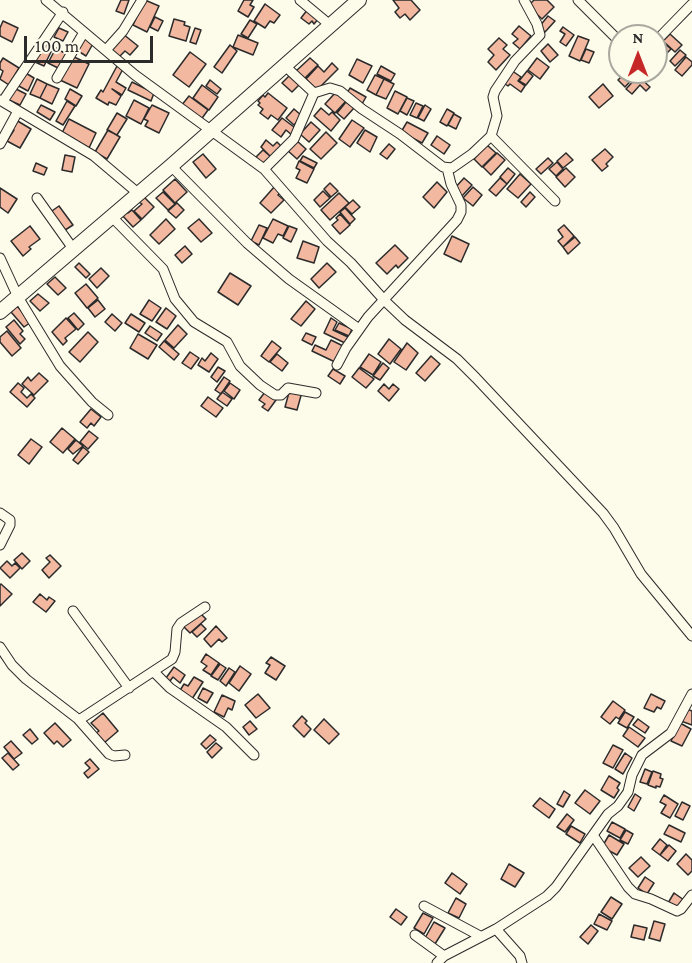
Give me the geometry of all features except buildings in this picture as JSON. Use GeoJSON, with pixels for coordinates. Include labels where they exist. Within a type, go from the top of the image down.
{"type":"FeatureCollection","features":[{"type":"Feature","properties":{"kind":"highway"},"geometry":{"type":"LineString","coordinates":[[0,312],[139,194],[359,0]]}},
{"type":"Feature","properties":{"kind":"street"},"geometry":{"type":"LineString","coordinates":[[46,0],[135,75],[264,169],[385,301],[476,378],[603,513],[641,574],[692,636]]}},
{"type":"Feature","properties":{"kind":"street"},"geometry":{"type":"LineString","coordinates":[[106,50],[123,31],[142,0]]}},
{"type":"Feature","properties":{"kind":"street"},"geometry":{"type":"LineString","coordinates":[[300,0],[330,25]]}},
{"type":"Feature","properties":{"kind":"street"},"geometry":{"type":"LineString","coordinates":[[264,169],[294,139],[314,93],[330,88],[340,91],[438,165],[452,168],[472,154],[491,136],[497,116],[494,103],[495,91],[515,61],[540,35],[537,24],[524,0]]}},
{"type":"Feature","properties":{"kind":"street"},"geometry":{"type":"LineString","coordinates":[[578,0],[608,30]]}},
{"type":"Feature","properties":{"kind":"street"},"geometry":{"type":"LineString","coordinates":[[668,28],[692,4]]}},
{"type":"Feature","properties":{"kind":"street"},"geometry":{"type":"LineString","coordinates":[[63,12],[1,101],[94,156],[139,194]]}},
{"type":"Feature","properties":{"kind":"street"},"geometry":{"type":"LineString","coordinates":[[57,78],[84,32]]}},
{"type":"Feature","properties":{"kind":"street"},"geometry":{"type":"LineString","coordinates":[[285,65],[314,93]]}},
{"type":"Feature","properties":{"kind":"street"},"geometry":{"type":"LineString","coordinates":[[0,144],[18,111]]}},
{"type":"Feature","properties":{"kind":"street"},"geometry":{"type":"LineString","coordinates":[[491,136],[555,201]]}},
{"type":"Feature","properties":{"kind":"street"},"geometry":{"type":"LineString","coordinates":[[171,166],[280,272],[359,329]]}},
{"type":"Feature","properties":{"kind":"street"},"geometry":{"type":"LineString","coordinates":[[337,365],[359,329],[450,229],[461,212],[461,205],[451,184],[447,168]]}},
{"type":"Feature","properties":{"kind":"street"},"geometry":{"type":"LineString","coordinates":[[37,198],[74,250]]}},
{"type":"Feature","properties":{"kind":"street"},"geometry":{"type":"LineString","coordinates":[[112,217],[164,269],[175,298],[194,322],[227,342],[240,366],[260,385],[275,395],[281,395],[288,388],[316,393]]}},
{"type":"Feature","properties":{"kind":"street"},"geometry":{"type":"LineString","coordinates":[[0,258],[18,297],[60,366],[92,402],[108,415]]}},
{"type":"Feature","properties":{"kind":"street"},"geometry":{"type":"LineString","coordinates":[[0,513],[10,520],[10,525],[0,545]]}},
{"type":"Feature","properties":{"kind":"street"},"geometry":{"type":"LineString","coordinates":[[78,719],[88,716],[174,657],[177,629],[181,623],[204,607]]}},
{"type":"Feature","properties":{"kind":"street"},"geometry":{"type":"LineString","coordinates":[[73,611],[129,688]]}},
{"type":"Feature","properties":{"kind":"street"},"geometry":{"type":"LineString","coordinates":[[0,647],[12,665],[26,679],[78,719],[109,754],[125,755]]}},
{"type":"Feature","properties":{"kind":"street"},"geometry":{"type":"LineString","coordinates":[[154,672],[170,688],[226,727],[254,755]]}},
{"type":"Feature","properties":{"kind":"street"},"geometry":{"type":"LineString","coordinates":[[437,963],[444,956],[496,929],[556,888],[608,814],[618,806],[628,792],[632,775],[642,755],[671,733],[692,694]]}},
{"type":"Feature","properties":{"kind":"street"},"geometry":{"type":"LineString","coordinates":[[593,835],[628,888],[635,894],[651,898],[677,911],[692,895]]}},
{"type":"Feature","properties":{"kind":"street"},"geometry":{"type":"LineString","coordinates":[[424,906],[480,936]]}},
{"type":"Feature","properties":{"kind":"street"},"geometry":{"type":"LineString","coordinates":[[496,929],[520,956],[522,963]]}},
{"type":"Feature","properties":{"kind":"street"},"geometry":{"type":"LineString","coordinates":[[415,935],[444,956]]}}]}
